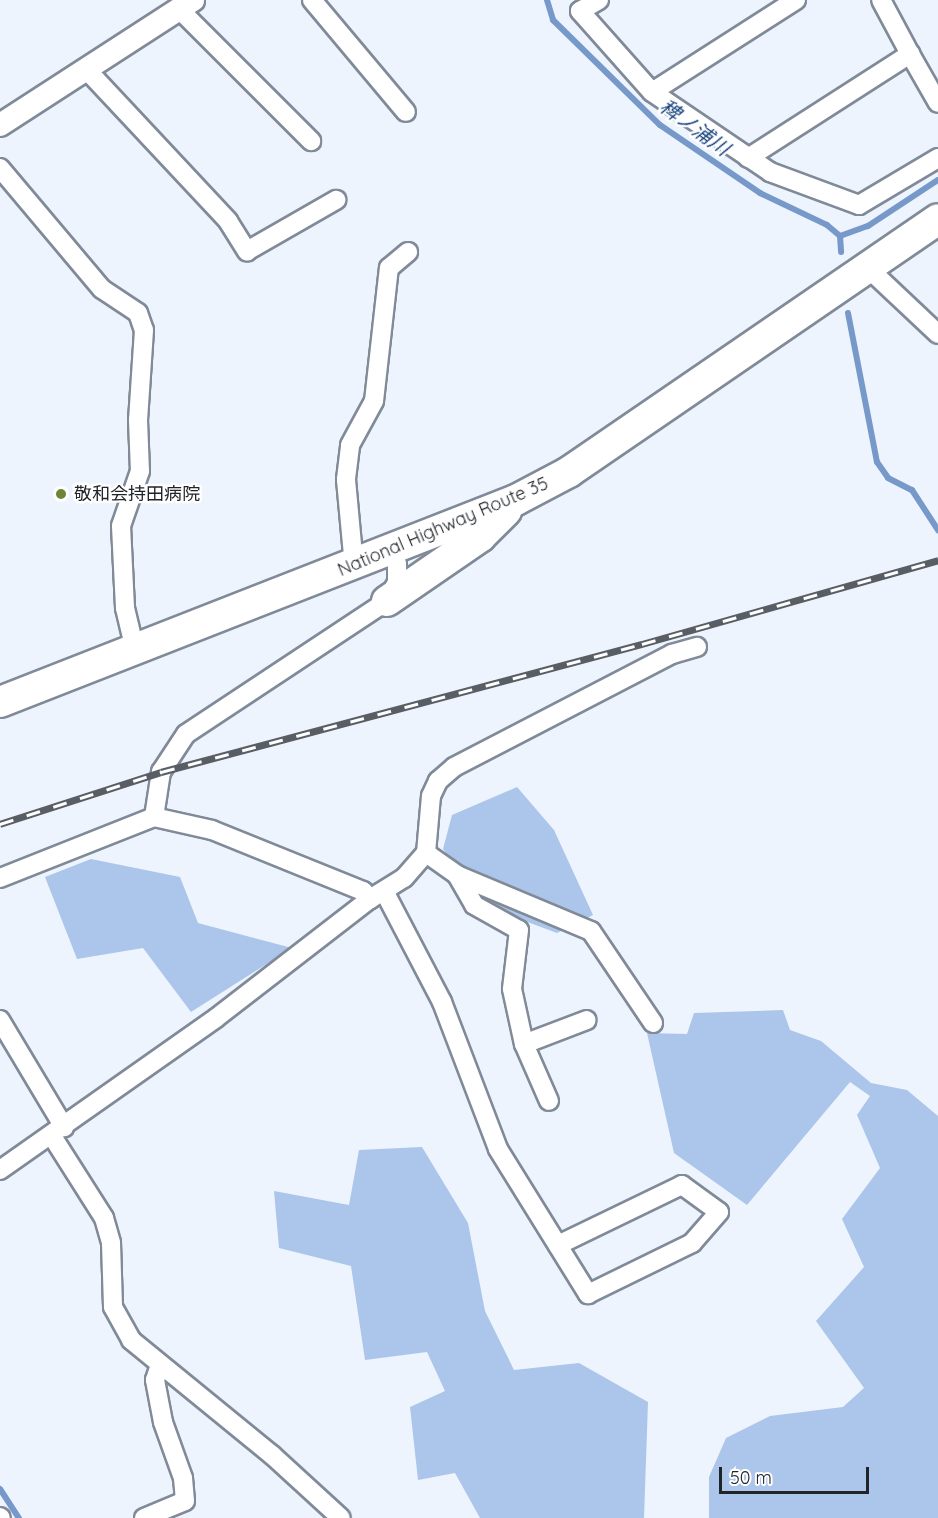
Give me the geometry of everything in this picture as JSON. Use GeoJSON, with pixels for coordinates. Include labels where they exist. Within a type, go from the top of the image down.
{"type":"FeatureCollection","features":[{"type":"Feature","properties":{"kind":"highway","name":"National Highway Route 35"},"geometry":{"type":"LineString","coordinates":[[0,702],[391,552],[516,500],[569,472],[938,219]]}},
{"type":"Feature","properties":{"kind":"highway"},"geometry":{"type":"LineString","coordinates":[[387,601],[480,537],[516,500]]}},
{"type":"Feature","properties":{"kind":"street"},"geometry":{"type":"LineString","coordinates":[[312,0],[406,112]]}},
{"type":"Feature","properties":{"kind":"street"},"geometry":{"type":"LineString","coordinates":[[598,0],[580,11],[652,92],[770,171],[859,205],[938,158]]}},
{"type":"Feature","properties":{"kind":"street"},"geometry":{"type":"LineString","coordinates":[[652,92],[794,0]]}},
{"type":"Feature","properties":{"kind":"street"},"geometry":{"type":"LineString","coordinates":[[880,0],[938,103]]}},
{"type":"Feature","properties":{"kind":"street"},"geometry":{"type":"LineString","coordinates":[[0,125],[186,5],[312,141]]}},
{"type":"Feature","properties":{"kind":"street"},"geometry":{"type":"LineString","coordinates":[[748,158],[910,54]]}},
{"type":"Feature","properties":{"kind":"street"},"geometry":{"type":"LineString","coordinates":[[86,69],[228,221],[247,251],[336,200]]}},
{"type":"Feature","properties":{"kind":"street"},"geometry":{"type":"LineString","coordinates":[[0,168],[102,289],[138,313],[144,330],[138,420],[140,471],[121,526],[125,608],[135,650]]}},
{"type":"Feature","properties":{"kind":"street"},"geometry":{"type":"LineString","coordinates":[[354,566],[346,479],[350,445],[374,401],[389,268],[408,252]]}},
{"type":"Feature","properties":{"kind":"street"},"geometry":{"type":"LineString","coordinates":[[868,268],[938,334]]}},
{"type":"Feature","properties":{"kind":"street"},"geometry":{"type":"LineString","coordinates":[[154,816],[161,772],[186,734],[387,601],[397,582],[397,564],[391,552]]}},
{"type":"Feature","properties":{"kind":"street"},"geometry":{"type":"LineString","coordinates":[[0,1170],[216,1018],[377,895],[404,878],[426,853],[431,796],[438,781],[454,767],[672,654],[697,647]]}},
{"type":"Feature","properties":{"kind":"street"},"geometry":{"type":"LineString","coordinates":[[0,878],[154,816],[212,830],[377,895],[442,1002],[498,1149],[588,1294],[692,1243],[719,1212],[682,1185],[558,1245]]}},
{"type":"Feature","properties":{"kind":"street"},"geometry":{"type":"LineString","coordinates":[[426,853],[457,876],[591,931],[653,1023]]}},
{"type":"Feature","properties":{"kind":"street"},"geometry":{"type":"LineString","coordinates":[[457,876],[474,905],[519,930],[512,989],[524,1044],[549,1101]]}},
{"type":"Feature","properties":{"kind":"street"},"geometry":{"type":"LineString","coordinates":[[0,1020],[104,1218],[111,1243],[112,1307],[130,1340],[272,1455],[341,1518]]}},
{"type":"Feature","properties":{"kind":"street"},"geometry":{"type":"LineString","coordinates":[[524,1044],[588,1020]]}},
{"type":"Feature","properties":{"kind":"street"},"geometry":{"type":"LineString","coordinates":[[144,1518],[185,1501],[183,1478],[163,1422],[157,1391],[155,1380],[160,1365]]}},
{"type":"Feature","properties":{"kind":"shaded area"},"geometry":{"type":"Polygon","coordinates":[[[517,787],[554,830],[593,915],[557,933],[485,906],[443,849],[452,815],[517,787]]]}},
{"type":"Feature","properties":{"kind":"shaded area"},"geometry":{"type":"Polygon","coordinates":[[[91,859],[180,877],[198,923],[292,948],[191,1012],[143,948],[77,959],[45,877],[91,859]]]}},
{"type":"Feature","properties":{"kind":"shaded area"},"geometry":{"type":"Polygon","coordinates":[[[783,1010],[790,1030],[821,1041],[871,1083],[907,1090],[938,1116],[938,1518],[709,1518],[709,1477],[726,1438],[770,1416],[843,1407],[864,1388],[816,1321],[864,1267],[842,1219],[880,1168],[857,1115],[870,1096],[850,1082],[747,1205],[674,1153],[647,1033],[687,1034],[694,1013],[783,1010]]]}},
{"type":"Feature","properties":{"kind":"shaded area"},"geometry":{"type":"Polygon","coordinates":[[[422,1147],[468,1223],[485,1311],[514,1370],[579,1363],[648,1402],[644,1518],[480,1518],[455,1473],[418,1480],[410,1407],[445,1391],[427,1352],[365,1360],[351,1266],[279,1248],[274,1191],[349,1205],[359,1150],[422,1147]]]}},
{"type":"Feature","properties":{"kind":"waterway","name":"稗ノ浦川"},"geometry":{"type":"LineString","coordinates":[[547,0],[553,20],[660,125],[760,193],[827,225],[840,236],[841,252]]}},
{"type":"Feature","properties":{"kind":"waterway"},"geometry":{"type":"LineString","coordinates":[[840,236],[868,226],[938,180]]}},
{"type":"Feature","properties":{"kind":"waterway","name":"稗ノ浦川"},"geometry":{"type":"LineString","coordinates":[[848,313],[877,462],[888,478],[912,490],[938,530]]}},
{"type":"Feature","properties":{"kind":"waterway"},"geometry":{"type":"LineString","coordinates":[[0,1489],[19,1518]]}},
{"type":"Feature","properties":{"kind":"railway"},"geometry":{"type":"LineString","coordinates":[[0,824],[161,772],[642,644],[938,560]]}},
{"type":"Feature","properties":{"kind":"place","name":"敬和会持田病院"},"geometry":{"type":"Point","coordinates":[61,494]}}]}
